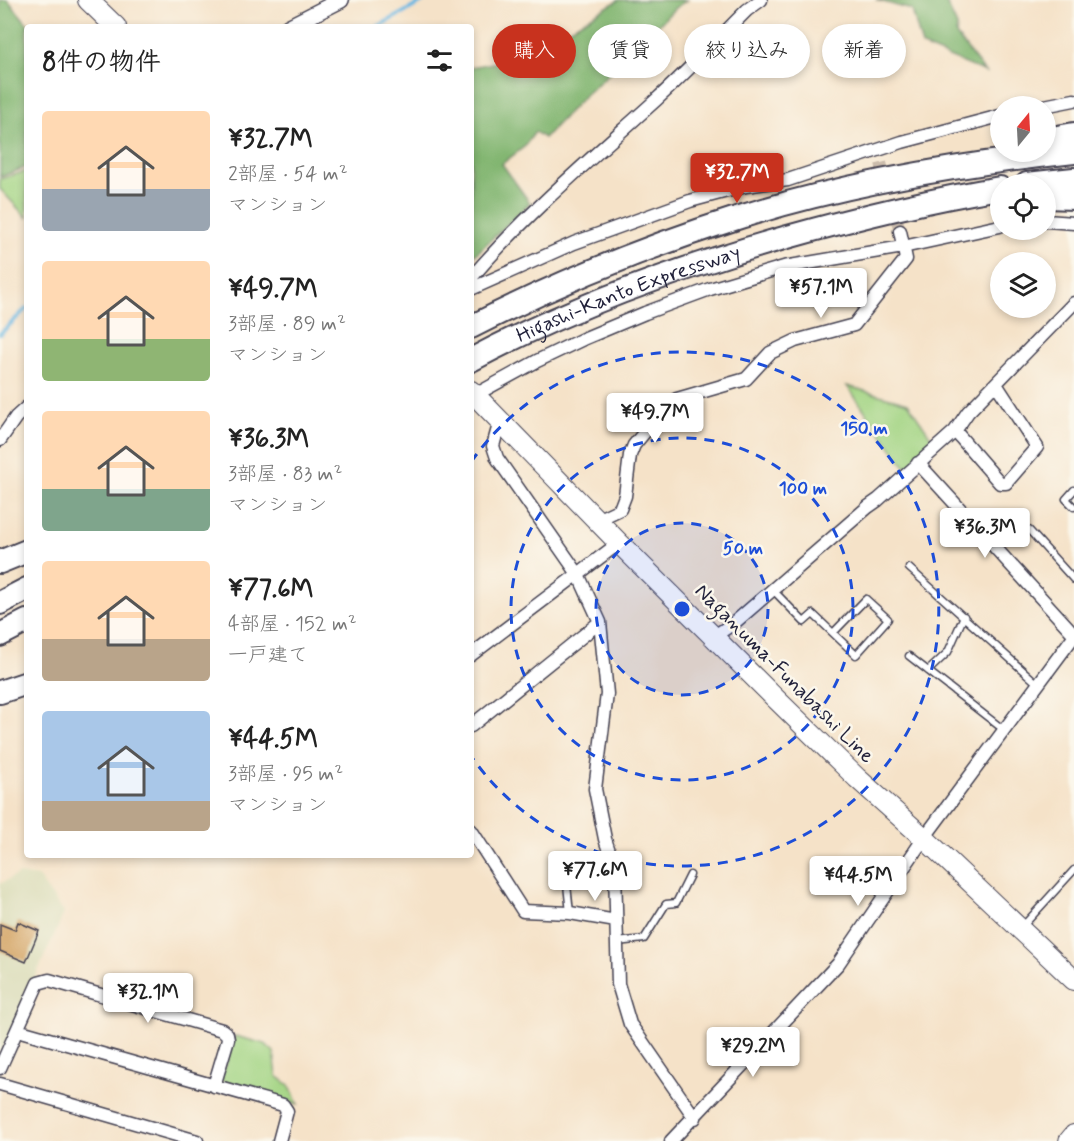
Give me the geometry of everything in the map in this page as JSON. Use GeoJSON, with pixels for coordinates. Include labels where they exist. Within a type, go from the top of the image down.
{"type":"FeatureCollection","features":[{"type":"Feature","properties":{"kind":"highway"},"geometry":{"type":"LineString","coordinates":[[1056,138],[1074,135]]}},
{"type":"Feature","properties":{"kind":"highway","name":"Higashi-Kanto Expressway"},"geometry":{"type":"LineString","coordinates":[[474,325],[508,308],[638,253],[741,217],[835,191],[911,175],[1016,158],[1074,152]]}},
{"type":"Feature","properties":{"kind":"highway"},"geometry":{"type":"LineString","coordinates":[[911,175],[990,154]]}},
{"type":"Feature","properties":{"kind":"highway"},"geometry":{"type":"LineString","coordinates":[[1056,181],[1074,179]]}},
{"type":"Feature","properties":{"kind":"highway","name":"Higashi-Kanto Expressway"},"geometry":{"type":"LineString","coordinates":[[474,359],[582,307],[635,286],[748,249],[888,210],[990,190]]}},
{"type":"Feature","properties":{"kind":"highway"},"geometry":{"type":"LineString","coordinates":[[1056,197],[1074,198]]}},
{"type":"Feature","properties":{"kind":"highway"},"geometry":{"type":"LineString","coordinates":[[748,249],[904,216],[990,203]]}},
{"type":"Feature","properties":{"kind":"highway"},"geometry":{"type":"LineString","coordinates":[[0,562],[24,552]]}},
{"type":"Feature","properties":{"kind":"highway"},"geometry":{"type":"LineString","coordinates":[[0,603],[24,591]]}},
{"type":"Feature","properties":{"kind":"highway"},"geometry":{"type":"LineString","coordinates":[[0,635],[24,623]]}},
{"type":"Feature","properties":{"kind":"highway"},"geometry":{"type":"LineString","coordinates":[[0,692],[24,684]]}},
{"type":"Feature","properties":{"kind":"main road"},"geometry":{"type":"LineString","coordinates":[[88,0],[113,24]]}},
{"type":"Feature","properties":{"kind":"main road","name":"Naganuma-Funabashi Line"},"geometry":{"type":"LineString","coordinates":[[474,394],[619,543],[857,778],[1074,980]]}},
{"type":"Feature","properties":{"kind":"main road"},"geometry":{"type":"LineString","coordinates":[[1069,1141],[1074,1135]]}},
{"type":"Feature","properties":{"kind":"street"},"geometry":{"type":"LineString","coordinates":[[294,24],[341,0]]}},
{"type":"Feature","properties":{"kind":"street"},"geometry":{"type":"LineString","coordinates":[[474,274],[501,243],[551,195],[658,98],[747,10],[761,0]]}},
{"type":"Feature","properties":{"kind":"street"},"geometry":{"type":"LineString","coordinates":[[1056,104],[1074,100]]}},
{"type":"Feature","properties":{"kind":"street"},"geometry":{"type":"LineString","coordinates":[[474,288],[574,243],[690,201],[746,186],[788,180],[880,157],[902,142],[990,119]]}},
{"type":"Feature","properties":{"kind":"street"},"geometry":{"type":"LineString","coordinates":[[1056,221],[1074,222]]}},
{"type":"Feature","properties":{"kind":"street"},"geometry":{"type":"LineString","coordinates":[[474,392],[583,339],[710,289],[784,267],[903,247],[990,228]]}},
{"type":"Feature","properties":{"kind":"street"},"geometry":{"type":"LineString","coordinates":[[597,520],[620,509],[626,496],[630,455],[634,446],[667,405],[677,399],[746,379],[770,353],[795,341],[854,325],[906,259],[900,231]]}},
{"type":"Feature","properties":{"kind":"street"},"geometry":{"type":"LineString","coordinates":[[713,637],[734,623],[955,431],[968,412],[1074,303]]}},
{"type":"Feature","properties":{"kind":"street"},"geometry":{"type":"LineString","coordinates":[[955,431],[1000,483],[1006,483],[1037,447],[996,384]]}},
{"type":"Feature","properties":{"kind":"street"},"geometry":{"type":"LineString","coordinates":[[0,440],[24,410]]}},
{"type":"Feature","properties":{"kind":"street"},"geometry":{"type":"LineString","coordinates":[[500,421],[493,446],[497,458],[578,574],[600,622],[607,694],[595,789],[605,839],[615,869],[618,984],[630,1024],[695,1118]]}},
{"type":"Feature","properties":{"kind":"street"},"geometry":{"type":"LineString","coordinates":[[678,1139],[838,964],[924,838],[1074,635],[918,463]]}},
{"type":"Feature","properties":{"kind":"street"},"geometry":{"type":"LineString","coordinates":[[474,653],[619,543]]}},
{"type":"Feature","properties":{"kind":"street"},"geometry":{"type":"LineString","coordinates":[[474,724],[600,622]]}},
{"type":"Feature","properties":{"kind":"street"},"geometry":{"type":"LineString","coordinates":[[474,835],[523,911],[570,913],[616,921]]}},
{"type":"Feature","properties":{"kind":"street"},"geometry":{"type":"LineString","coordinates":[[0,1068],[38,983],[49,980],[222,1030],[227,1034],[228,1039],[214,1086]]}},
{"type":"Feature","properties":{"kind":"street"},"geometry":{"type":"LineString","coordinates":[[17,1030],[283,1105],[287,1111],[279,1141]]}},
{"type":"Feature","properties":{"kind":"street"},"geometry":{"type":"LineString","coordinates":[[0,1084],[197,1141]]}},
{"type":"Feature","properties":{"kind":"lane"},"geometry":{"type":"LineString","coordinates":[[1074,490],[1066,499],[1074,507]]}},
{"type":"Feature","properties":{"kind":"lane"},"geometry":{"type":"LineString","coordinates":[[1029,530],[1074,580]]}},
{"type":"Feature","properties":{"kind":"lane"},"geometry":{"type":"LineString","coordinates":[[909,568],[1038,684]]}},
{"type":"Feature","properties":{"kind":"lane"},"geometry":{"type":"LineString","coordinates":[[772,590],[804,622],[813,614],[856,655],[888,619],[866,599],[833,633]]}},
{"type":"Feature","properties":{"kind":"lane"},"geometry":{"type":"LineString","coordinates":[[928,671],[948,652],[964,616]]}},
{"type":"Feature","properties":{"kind":"lane"},"geometry":{"type":"LineString","coordinates":[[909,656],[1004,730]]}},
{"type":"Feature","properties":{"kind":"lane"},"geometry":{"type":"LineString","coordinates":[[1020,929],[1074,870]]}},
{"type":"Feature","properties":{"kind":"lane"},"geometry":{"type":"LineString","coordinates":[[566,875],[570,913]]}},
{"type":"Feature","properties":{"kind":"lane"},"geometry":{"type":"LineString","coordinates":[[617,942],[644,939],[666,904],[676,903],[690,875]]}},
{"type":"Feature","properties":{"kind":"shaded area"},"geometry":{"type":"Polygon","coordinates":[[[19,874],[38,877],[64,913],[0,1055],[0,884],[19,874]]]}},
{"type":"Feature","properties":{"kind":"green space"},"geometry":{"type":"Polygon","coordinates":[[[0,0],[8,0],[28,24],[24,24],[24,168],[0,177],[0,0]]]}},
{"type":"Feature","properties":{"kind":"green space"},"geometry":{"type":"Polygon","coordinates":[[[619,0],[687,0],[675,8],[660,24],[588,24],[588,78],[604,78],[544,138],[535,132],[524,147],[502,164],[530,203],[476,254],[474,254],[474,66],[492,63],[492,78],[576,78],[576,25],[619,0]]]}},
{"type":"Feature","properties":{"kind":"green space"},"geometry":{"type":"Polygon","coordinates":[[[876,0],[945,0],[957,26],[956,35],[985,72],[922,46],[912,10],[876,0]]]}},
{"type":"Feature","properties":{"kind":"green space"},"geometry":{"type":"Polygon","coordinates":[[[24,172],[24,215],[0,189],[0,179],[24,172]]]}},
{"type":"Feature","properties":{"kind":"green space"},"geometry":{"type":"Polygon","coordinates":[[[847,386],[908,403],[936,444],[906,468],[847,386]]]}},
{"type":"Feature","properties":{"kind":"green space"},"geometry":{"type":"Polygon","coordinates":[[[235,1036],[265,1044],[274,1052],[277,1076],[289,1085],[298,1104],[225,1083],[221,1079],[235,1036]]]}},
{"type":"Feature","properties":{"kind":"building"},"geometry":{"type":"Polygon","coordinates":[[[18,922],[39,931],[26,962],[0,951],[0,924],[15,930],[18,922]]]}},
{"type":"Feature","properties":{"kind":"waterway"},"geometry":{"type":"LineString","coordinates":[[382,24],[426,0]]}},
{"type":"Feature","properties":{"kind":"waterway"},"geometry":{"type":"LineString","coordinates":[[0,334],[24,311]]}},
{"type":"Feature","properties":{"kind":"tunnel"},"geometry":{"type":"LineString","coordinates":[[881,163],[900,231]]}}]}
